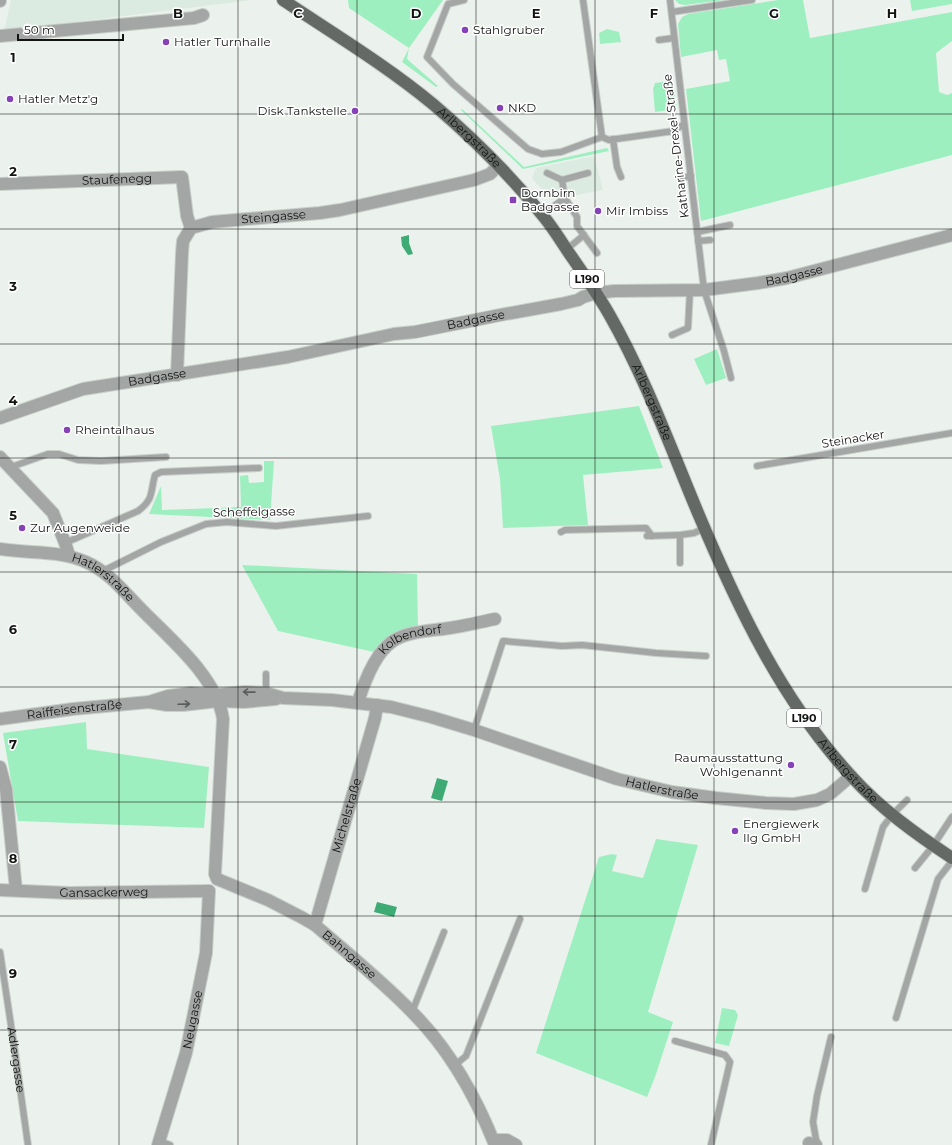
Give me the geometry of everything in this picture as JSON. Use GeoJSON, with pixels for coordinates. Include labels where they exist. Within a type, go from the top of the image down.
{"type":"FeatureCollection","features":[{"type":"Feature","properties":{"kind":"main road","name":"Arlbergstraße"},"geometry":{"type":"LineString","coordinates":[[283,0],[406,83],[449,119],[498,166],[542,215],[596,293],[628,348],[662,424],[705,528],[758,644],[779,680],[815,733],[851,776],[892,814],[952,858]]}},
{"type":"Feature","properties":{"kind":"street"},"geometry":{"type":"LineString","coordinates":[[0,36],[194,18],[204,14]]}},
{"type":"Feature","properties":{"kind":"street","name":"Steingasse"},"geometry":{"type":"LineString","coordinates":[[191,228],[212,222],[340,210],[474,180],[490,174],[498,166]]}},
{"type":"Feature","properties":{"kind":"street","name":"Staufenegg"},"geometry":{"type":"LineString","coordinates":[[0,184],[182,177],[187,216],[191,228]]}},
{"type":"Feature","properties":{"kind":"street"},"geometry":{"type":"LineString","coordinates":[[177,375],[183,240],[191,228]]}},
{"type":"Feature","properties":{"kind":"street","name":"Badgasse"},"geometry":{"type":"LineString","coordinates":[[0,418],[83,389],[288,357],[394,334],[415,332],[500,314],[562,304],[596,293],[614,291],[704,290],[787,278],[952,235]]}},
{"type":"Feature","properties":{"kind":"street","name":"Hatlerstraße"},"geometry":{"type":"LineString","coordinates":[[0,457],[53,513],[69,555],[87,562],[103,571],[178,646],[203,676],[216,698]]}},
{"type":"Feature","properties":{"kind":"street"},"geometry":{"type":"LineString","coordinates":[[0,549],[69,555]]}},
{"type":"Feature","properties":{"kind":"street","name":"Kolbendorf"},"geometry":{"type":"LineString","coordinates":[[358,702],[367,679],[378,658],[388,644],[400,637],[416,633],[495,619]]}},
{"type":"Feature","properties":{"kind":"street","name":"Hatlerstraße"},"geometry":{"type":"LineString","coordinates":[[216,698],[245,692],[266,693],[283,698]]}},
{"type":"Feature","properties":{"kind":"street","name":"Raiffeisenstraße"},"geometry":{"type":"LineString","coordinates":[[0,719],[74,709],[149,702],[168,696],[191,693],[216,698]]}},
{"type":"Feature","properties":{"kind":"street"},"geometry":{"type":"LineString","coordinates":[[209,891],[217,879],[223,719],[221,707],[216,698]]}},
{"type":"Feature","properties":{"kind":"street","name":"Hatlerstraße"},"geometry":{"type":"LineString","coordinates":[[216,698],[250,702],[283,698],[308,698],[377,705],[417,713],[474,730],[617,779],[672,792],[716,798],[794,804],[817,800],[830,794],[851,776]]}},
{"type":"Feature","properties":{"kind":"street","name":"Michelstraße"},"geometry":{"type":"LineString","coordinates":[[315,925],[375,718],[377,705]]}},
{"type":"Feature","properties":{"kind":"street"},"geometry":{"type":"LineString","coordinates":[[0,766],[6,789],[16,890]]}},
{"type":"Feature","properties":{"kind":"street","name":"Bahngasse"},"geometry":{"type":"LineString","coordinates":[[217,879],[268,900],[315,925],[412,1012],[455,1065],[494,1143]]}},
{"type":"Feature","properties":{"kind":"street","name":"Gansackerweg"},"geometry":{"type":"LineString","coordinates":[[0,890],[68,893],[209,891]]}},
{"type":"Feature","properties":{"kind":"street","name":"Neugasse"},"geometry":{"type":"LineString","coordinates":[[163,1144],[186,1053],[206,952],[209,891]]}},
{"type":"Feature","properties":{"kind":"street"},"geometry":{"type":"LineString","coordinates":[[494,1143],[507,1140],[516,1145]]}},
{"type":"Feature","properties":{"kind":"lane"},"geometry":{"type":"LineString","coordinates":[[464,0],[448,4],[428,57],[453,84],[528,149],[542,154],[560,152],[602,137],[609,140],[674,131],[684,124]]}},
{"type":"Feature","properties":{"kind":"lane"},"geometry":{"type":"LineString","coordinates":[[583,0],[602,137]]}},
{"type":"Feature","properties":{"kind":"lane","name":"Katharine-Drexel-Straße"},"geometry":{"type":"LineString","coordinates":[[670,0],[704,290],[724,351],[731,378]]}},
{"type":"Feature","properties":{"kind":"lane"},"geometry":{"type":"LineString","coordinates":[[672,12],[752,0]]}},
{"type":"Feature","properties":{"kind":"lane"},"geometry":{"type":"LineString","coordinates":[[659,40],[674,38]]}},
{"type":"Feature","properties":{"kind":"lane"},"geometry":{"type":"LineString","coordinates":[[613,139],[617,167],[621,177]]}},
{"type":"Feature","properties":{"kind":"lane"},"geometry":{"type":"LineString","coordinates":[[547,173],[562,180],[588,173]]}},
{"type":"Feature","properties":{"kind":"lane"},"geometry":{"type":"LineString","coordinates":[[681,178],[691,176]]}},
{"type":"Feature","properties":{"kind":"lane"},"geometry":{"type":"LineString","coordinates":[[562,180],[564,198],[577,217],[577,226],[597,253]]}},
{"type":"Feature","properties":{"kind":"lane"},"geometry":{"type":"LineString","coordinates":[[542,215],[564,198]]}},
{"type":"Feature","properties":{"kind":"lane"},"geometry":{"type":"LineString","coordinates":[[697,232],[730,225]]}},
{"type":"Feature","properties":{"kind":"lane"},"geometry":{"type":"LineString","coordinates":[[567,250],[584,235]]}},
{"type":"Feature","properties":{"kind":"lane"},"geometry":{"type":"LineString","coordinates":[[698,241],[710,240]]}},
{"type":"Feature","properties":{"kind":"lane"},"geometry":{"type":"LineString","coordinates":[[672,335],[688,328],[690,290]]}},
{"type":"Feature","properties":{"kind":"lane","name":"Steinacker"},"geometry":{"type":"LineString","coordinates":[[757,466],[952,433]]}},
{"type":"Feature","properties":{"kind":"lane"},"geometry":{"type":"LineString","coordinates":[[11,467],[48,454],[59,454],[78,460],[101,461],[166,458]]}},
{"type":"Feature","properties":{"kind":"lane"},"geometry":{"type":"LineString","coordinates":[[65,543],[138,511],[148,504],[155,475],[161,472],[260,468]]}},
{"type":"Feature","properties":{"kind":"lane","name":"Scheffelgasse"},"geometry":{"type":"LineString","coordinates":[[103,571],[161,542],[211,523],[227,522],[276,526],[368,516]]}},
{"type":"Feature","properties":{"kind":"lane"},"geometry":{"type":"LineString","coordinates":[[561,532],[565,530],[646,528],[649,536],[694,533],[705,528]]}},
{"type":"Feature","properties":{"kind":"lane"},"geometry":{"type":"LineString","coordinates":[[680,535],[680,563]]}},
{"type":"Feature","properties":{"kind":"lane"},"geometry":{"type":"LineString","coordinates":[[474,730],[503,641],[562,646],[582,645],[656,653],[706,656]]}},
{"type":"Feature","properties":{"kind":"lane"},"geometry":{"type":"LineString","coordinates":[[266,674],[266,693]]}},
{"type":"Feature","properties":{"kind":"lane"},"geometry":{"type":"LineString","coordinates":[[865,889],[882,827],[906,800]]}},
{"type":"Feature","properties":{"kind":"lane"},"geometry":{"type":"LineString","coordinates":[[914,868],[934,846],[952,817]]}},
{"type":"Feature","properties":{"kind":"lane"},"geometry":{"type":"LineString","coordinates":[[896,1018],[938,879],[952,861]]}},
{"type":"Feature","properties":{"kind":"lane"},"geometry":{"type":"LineString","coordinates":[[455,1065],[466,1056],[520,919]]}},
{"type":"Feature","properties":{"kind":"lane"},"geometry":{"type":"LineString","coordinates":[[412,1012],[444,932]]}},
{"type":"Feature","properties":{"kind":"lane","name":"Adlergasse"},"geometry":{"type":"LineString","coordinates":[[0,952],[16,1052],[28,1145]]}},
{"type":"Feature","properties":{"kind":"lane"},"geometry":{"type":"LineString","coordinates":[[814,1144],[813,1122],[816,1096],[832,1037]]}},
{"type":"Feature","properties":{"kind":"lane"},"geometry":{"type":"LineString","coordinates":[[675,1041],[725,1055],[730,1062],[711,1145]]}},
{"type":"Feature","properties":{"kind":"shaded area"},"geometry":{"type":"Polygon","coordinates":[[[11,0],[252,0],[4,31],[11,0]]]}},
{"type":"Feature","properties":{"kind":"shaded area"},"geometry":{"type":"Polygon","coordinates":[[[348,0],[443,0],[409,48],[349,8],[348,0]]]}},
{"type":"Feature","properties":{"kind":"shaded area"},"geometry":{"type":"Polygon","coordinates":[[[675,0],[724,0],[685,5],[679,4],[675,0]]]}},
{"type":"Feature","properties":{"kind":"shaded area"},"geometry":{"type":"Polygon","coordinates":[[[778,0],[803,0],[810,38],[952,12],[952,41],[936,53],[939,92],[947,95],[952,93],[952,155],[701,221],[686,89],[730,81],[726,59],[719,60],[717,50],[681,57],[678,24],[682,17],[688,14],[778,0]]]}},
{"type":"Feature","properties":{"kind":"shaded area"},"geometry":{"type":"Polygon","coordinates":[[[910,0],[952,0],[952,4],[912,11],[910,0]]]}},
{"type":"Feature","properties":{"kind":"shaded area"},"geometry":{"type":"Polygon","coordinates":[[[607,29],[619,32],[621,42],[600,44],[599,33],[607,29]]]}},
{"type":"Feature","properties":{"kind":"shaded area"},"geometry":{"type":"Polygon","coordinates":[[[409,48],[407,59],[438,86],[436,87],[402,62],[409,48]]]}},
{"type":"Feature","properties":{"kind":"shaded area"},"geometry":{"type":"Polygon","coordinates":[[[671,81],[672,87],[674,87],[677,109],[655,112],[653,89],[655,83],[671,81]]]}},
{"type":"Feature","properties":{"kind":"shaded area"},"geometry":{"type":"Polygon","coordinates":[[[462,109],[524,167],[607,148],[609,151],[523,169],[461,110],[462,109]]]}},
{"type":"Feature","properties":{"kind":"shaded area"},"geometry":{"type":"Polygon","coordinates":[[[594,156],[603,190],[551,200],[532,178],[536,168],[594,156]]]}},
{"type":"Feature","properties":{"kind":"shaded area"},"geometry":{"type":"Polygon","coordinates":[[[409,235],[409,243],[413,254],[408,255],[402,246],[401,237],[409,235]]]}},
{"type":"Feature","properties":{"kind":"shaded area"},"geometry":{"type":"Polygon","coordinates":[[[717,349],[726,378],[706,385],[694,359],[717,349]]]}},
{"type":"Feature","properties":{"kind":"shaded area"},"geometry":{"type":"Polygon","coordinates":[[[639,406],[663,468],[583,475],[588,525],[503,528],[500,479],[491,426],[639,406]]]}},
{"type":"Feature","properties":{"kind":"shaded area"},"geometry":{"type":"Polygon","coordinates":[[[264,461],[274,461],[270,520],[149,514],[161,486],[162,510],[241,507],[240,476],[248,475],[249,483],[264,482],[264,461]]]}},
{"type":"Feature","properties":{"kind":"shaded area"},"geometry":{"type":"Polygon","coordinates":[[[242,565],[417,574],[418,628],[374,652],[278,631],[242,565]]]}},
{"type":"Feature","properties":{"kind":"shaded area"},"geometry":{"type":"Polygon","coordinates":[[[86,722],[87,749],[209,767],[204,828],[18,821],[3,733],[86,722]]]}},
{"type":"Feature","properties":{"kind":"shaded area"},"geometry":{"type":"Polygon","coordinates":[[[437,778],[448,781],[442,801],[431,798],[437,778]]]}},
{"type":"Feature","properties":{"kind":"shaded area"},"geometry":{"type":"Polygon","coordinates":[[[656,839],[698,845],[648,1012],[673,1022],[647,1097],[536,1053],[599,857],[612,854],[617,855],[612,871],[643,878],[656,839]]]}},
{"type":"Feature","properties":{"kind":"shaded area"},"geometry":{"type":"Polygon","coordinates":[[[377,902],[397,907],[394,917],[374,912],[377,902]]]}},
{"type":"Feature","properties":{"kind":"shaded area"},"geometry":{"type":"Polygon","coordinates":[[[722,1008],[735,1010],[738,1015],[729,1046],[715,1043],[722,1008]]]}},
{"type":"Feature","properties":{"kind":"place","name":"Stahlgruber"},"geometry":{"type":"Point","coordinates":[465,30]}},
{"type":"Feature","properties":{"kind":"place","name":"Hatler Turnhalle"},"geometry":{"type":"Point","coordinates":[166,42]}},
{"type":"Feature","properties":{"kind":"place","name":"Hatler Metz'g"},"geometry":{"type":"Point","coordinates":[10,99]}},
{"type":"Feature","properties":{"kind":"place","name":"NKD"},"geometry":{"type":"Point","coordinates":[500,108]}},
{"type":"Feature","properties":{"kind":"place","name":"Disk Tankstelle"},"geometry":{"type":"Point","coordinates":[355,111]}},
{"type":"Feature","properties":{"kind":"place","name":"Dornbirn Badgasse"},"geometry":{"type":"Point","coordinates":[513,200]}},
{"type":"Feature","properties":{"kind":"place","name":"Mir Imbiss"},"geometry":{"type":"Point","coordinates":[598,211]}},
{"type":"Feature","properties":{"kind":"place","name":"Rheintalhaus"},"geometry":{"type":"Point","coordinates":[67,430]}},
{"type":"Feature","properties":{"kind":"place","name":"Zur Augenweide"},"geometry":{"type":"Point","coordinates":[22,528]}},
{"type":"Feature","properties":{"kind":"place","name":"Raumausstattung Wohlgenannt"},"geometry":{"type":"Point","coordinates":[791,765]}},
{"type":"Feature","properties":{"kind":"place","name":"Energiewerk Ilg GmbH"},"geometry":{"type":"Point","coordinates":[735,831]}}]}
